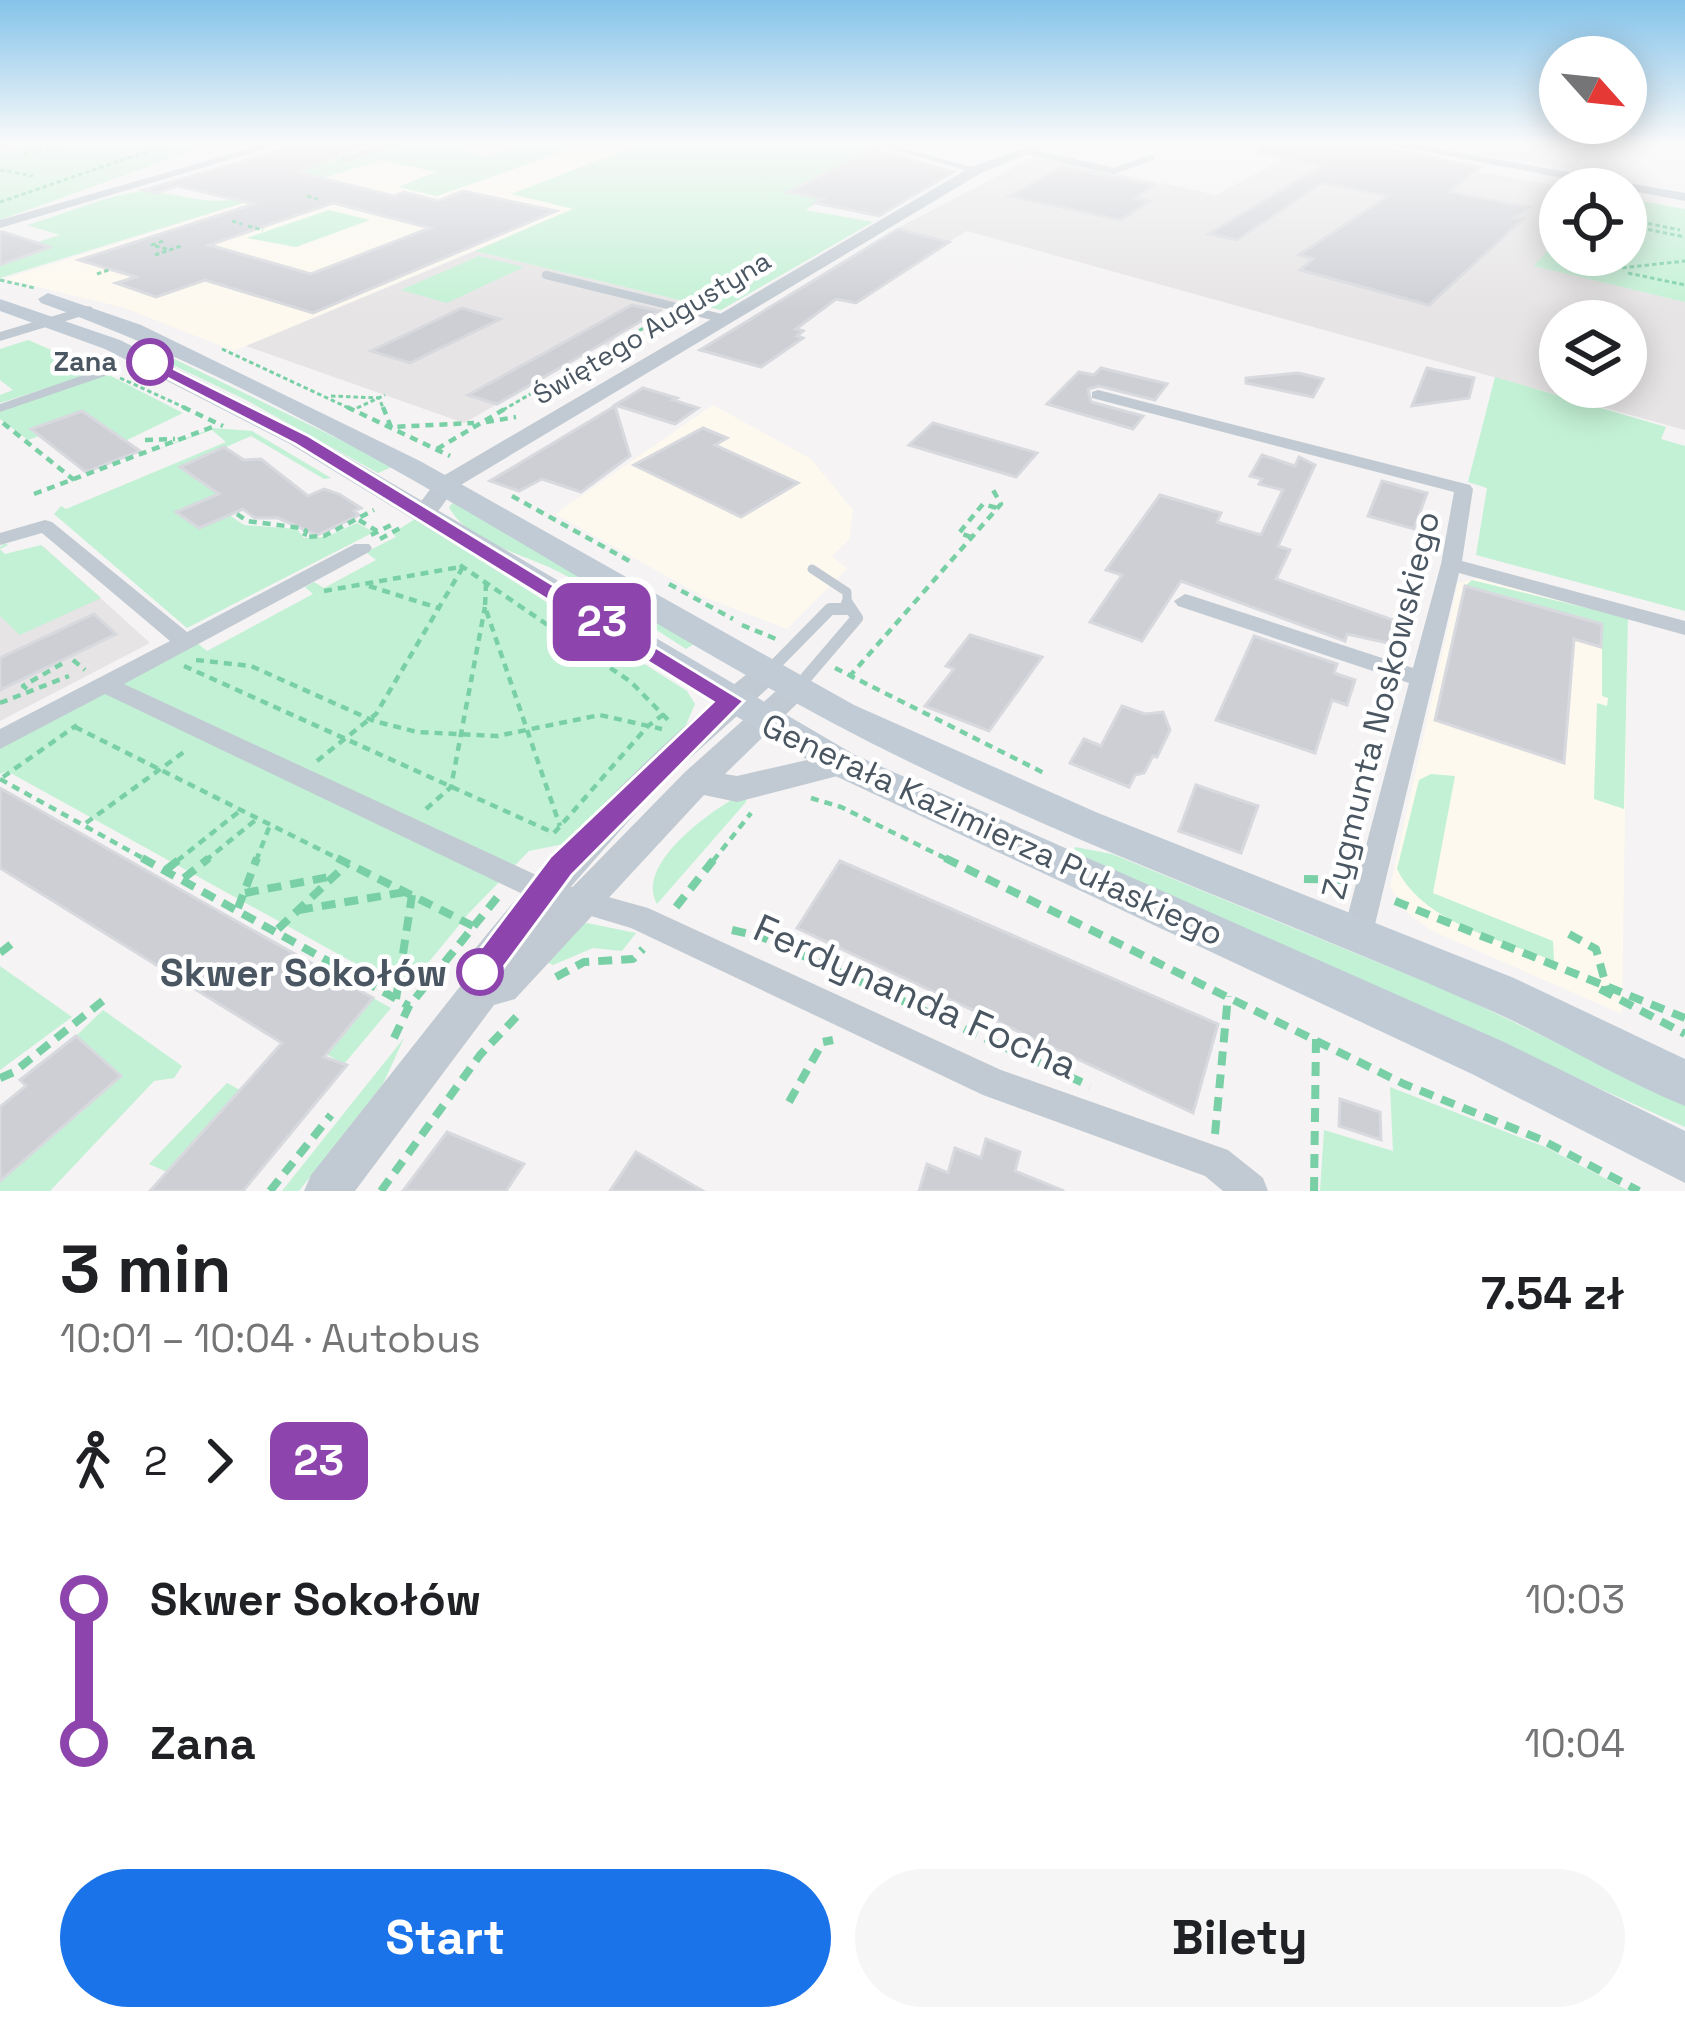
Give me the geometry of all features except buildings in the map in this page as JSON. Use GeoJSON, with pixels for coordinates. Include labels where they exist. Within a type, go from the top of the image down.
{"type":"FeatureCollection","features":[{"type":"Feature","properties":{"kind":"main road","name":"Generała Kazimierza Pułaskiego"},"geometry":{"type":"LineString","coordinates":[[0,287],[87,310],[453,473],[798,676],[1084,824],[1498,992],[1685,1083]]}},
{"type":"Feature","properties":{"kind":"main road","name":"Generała Kazimierza Pułaskiego"},"geometry":{"type":"LineString","coordinates":[[0,305],[54,320],[254,415],[418,523],[842,764],[1488,1058],[1685,1158]]}},
{"type":"Feature","properties":{"kind":"street"},"geometry":{"type":"LineString","coordinates":[[0,224],[88,199]]}},
{"type":"Feature","properties":{"kind":"street","name":"Świętego Augustyna"},"geometry":{"type":"LineString","coordinates":[[418,523],[453,473],[928,199]]}},
{"type":"Feature","properties":{"kind":"street"},"geometry":{"type":"LineString","coordinates":[[0,337],[87,310]]}},
{"type":"Feature","properties":{"kind":"street"},"geometry":{"type":"LineString","coordinates":[[0,408],[107,371]]}},
{"type":"Feature","properties":{"kind":"street","name":"Zygmunta Noskowskiego"},"geometry":{"type":"LineString","coordinates":[[1098,395],[1464,489],[1451,564],[1357,937]]}},
{"type":"Feature","properties":{"kind":"street"},"geometry":{"type":"LineString","coordinates":[[0,539],[45,526],[185,642]]}},
{"type":"Feature","properties":{"kind":"street"},"geometry":{"type":"LineString","coordinates":[[0,740],[57,710],[96,678],[185,642],[370,539]]}},
{"type":"Feature","properties":{"kind":"street"},"geometry":{"type":"LineString","coordinates":[[1451,564],[1685,628]]}},
{"type":"Feature","properties":{"kind":"street"},"geometry":{"type":"LineString","coordinates":[[1185,601],[1423,679]]}},
{"type":"Feature","properties":{"kind":"street"},"geometry":{"type":"LineString","coordinates":[[482,989],[480,972],[541,890],[598,828],[745,710],[798,676]]}},
{"type":"Feature","properties":{"kind":"street","name":"Ferdynanda Focha"},"geometry":{"type":"LineString","coordinates":[[96,678],[541,890],[638,917],[995,1084],[1216,1162],[1250,1191]]}},
{"type":"Feature","properties":{"kind":"street"},"geometry":{"type":"LineString","coordinates":[[327,1191],[482,989],[501,986],[697,781],[745,710]]}},
{"type":"Feature","properties":{"kind":"street"},"geometry":{"type":"LineString","coordinates":[[697,781],[736,788],[842,764]]}},
{"type":"Feature","properties":{"kind":"lane"},"geometry":{"type":"LineString","coordinates":[[546,275],[725,319]]}},
{"type":"Feature","properties":{"kind":"lane"},"geometry":{"type":"LineString","coordinates":[[812,569],[847,592],[847,610]]}},
{"type":"Feature","properties":{"kind":"lane"},"geometry":{"type":"LineString","coordinates":[[830,609],[847,610],[856,618],[798,676],[830,609]]}},
{"type":"Feature","properties":{"kind":"path"},"geometry":{"type":"LineString","coordinates":[[232,221],[242,224]]}},
{"type":"Feature","properties":{"kind":"path"},"geometry":{"type":"LineString","coordinates":[[1647,224],[1680,230]]}},
{"type":"Feature","properties":{"kind":"path"},"geometry":{"type":"LineString","coordinates":[[248,226],[263,230]]}},
{"type":"Feature","properties":{"kind":"path"},"geometry":{"type":"LineString","coordinates":[[1647,227],[1685,237]]}},
{"type":"Feature","properties":{"kind":"path"},"geometry":{"type":"LineString","coordinates":[[164,241],[152,245],[170,250]]}},
{"type":"Feature","properties":{"kind":"path"},"geometry":{"type":"LineString","coordinates":[[155,255],[181,246]]}},
{"type":"Feature","properties":{"kind":"path"},"geometry":{"type":"LineString","coordinates":[[1647,262],[1685,261]]}},
{"type":"Feature","properties":{"kind":"path"},"geometry":{"type":"LineString","coordinates":[[97,274],[111,269]]}},
{"type":"Feature","properties":{"kind":"path"},"geometry":{"type":"LineString","coordinates":[[1647,276],[1685,285]]}},
{"type":"Feature","properties":{"kind":"path"},"geometry":{"type":"LineString","coordinates":[[436,449],[678,308]]}},
{"type":"Feature","properties":{"kind":"path"},"geometry":{"type":"LineString","coordinates":[[230,351],[436,449],[453,473]]}},
{"type":"Feature","properties":{"kind":"path"},"geometry":{"type":"LineString","coordinates":[[326,396],[382,396]]}},
{"type":"Feature","properties":{"kind":"path"},"geometry":{"type":"LineString","coordinates":[[382,396],[391,427]]}},
{"type":"Feature","properties":{"kind":"path"},"geometry":{"type":"LineString","coordinates":[[355,409],[382,396]]}},
{"type":"Feature","properties":{"kind":"path"},"geometry":{"type":"LineString","coordinates":[[391,427],[529,415]]}},
{"type":"Feature","properties":{"kind":"path"},"geometry":{"type":"LineString","coordinates":[[0,421],[74,480]]}},
{"type":"Feature","properties":{"kind":"path"},"geometry":{"type":"LineString","coordinates":[[34,494],[215,426]]}},
{"type":"Feature","properties":{"kind":"path"},"geometry":{"type":"LineString","coordinates":[[145,440],[181,438]]}},
{"type":"Feature","properties":{"kind":"path"},"geometry":{"type":"LineString","coordinates":[[849,677],[1001,504],[993,490],[996,486]]}},
{"type":"Feature","properties":{"kind":"path"},"geometry":{"type":"LineString","coordinates":[[505,492],[637,566]]}},
{"type":"Feature","properties":{"kind":"path"},"geometry":{"type":"LineString","coordinates":[[237,514],[247,521],[301,528],[304,537],[324,536],[376,511],[360,502]]}},
{"type":"Feature","properties":{"kind":"path"},"geometry":{"type":"LineString","coordinates":[[971,537],[959,533],[983,504],[997,508]]}},
{"type":"Feature","properties":{"kind":"path"},"geometry":{"type":"LineString","coordinates":[[359,520],[370,539],[418,523]]}},
{"type":"Feature","properties":{"kind":"path"},"geometry":{"type":"LineString","coordinates":[[445,556],[631,682],[664,714],[679,732],[648,726],[599,715],[529,732],[460,738],[369,720],[308,687],[246,662],[180,661],[187,669],[554,833],[648,726],[664,714]]}},
{"type":"Feature","properties":{"kind":"path"},"geometry":{"type":"LineString","coordinates":[[303,580],[331,592],[463,567]]}},
{"type":"Feature","properties":{"kind":"path"},"geometry":{"type":"LineString","coordinates":[[298,776],[369,720],[463,567]]}},
{"type":"Feature","properties":{"kind":"path"},"geometry":{"type":"LineString","coordinates":[[654,575],[780,640]]}},
{"type":"Feature","properties":{"kind":"path"},"geometry":{"type":"LineString","coordinates":[[364,584],[438,608]]}},
{"type":"Feature","properties":{"kind":"path"},"geometry":{"type":"LineString","coordinates":[[407,827],[451,787],[486,584]]}},
{"type":"Feature","properties":{"kind":"path"},"geometry":{"type":"LineString","coordinates":[[485,607],[560,826]]}},
{"type":"Feature","properties":{"kind":"path"},"geometry":{"type":"LineString","coordinates":[[27,689],[23,686],[65,662]]}},
{"type":"Feature","properties":{"kind":"path"},"geometry":{"type":"LineString","coordinates":[[798,676],[849,677],[1055,778]]}},
{"type":"Feature","properties":{"kind":"path"},"geometry":{"type":"LineString","coordinates":[[0,703],[27,689],[96,678]]}},
{"type":"Feature","properties":{"kind":"path"},"geometry":{"type":"LineString","coordinates":[[57,710],[75,727],[472,926]]}},
{"type":"Feature","properties":{"kind":"path"},"geometry":{"type":"LineString","coordinates":[[86,823],[208,733]]}},
{"type":"Feature","properties":{"kind":"path"},"geometry":{"type":"LineString","coordinates":[[0,779],[409,1006]]}},
{"type":"Feature","properties":{"kind":"path"},"geometry":{"type":"LineString","coordinates":[[793,797],[841,807],[1404,1084],[1582,1159],[1640,1191]]}},
{"type":"Feature","properties":{"kind":"path"},"geometry":{"type":"LineString","coordinates":[[671,914],[766,800]]}},
{"type":"Feature","properties":{"kind":"path"},"geometry":{"type":"LineString","coordinates":[[167,869],[241,810]]}},
{"type":"Feature","properties":{"kind":"path"},"geometry":{"type":"LineString","coordinates":[[184,878],[258,818]]}},
{"type":"Feature","properties":{"kind":"path"},"geometry":{"type":"LineString","coordinates":[[238,908],[270,825]]}},
{"type":"Feature","properties":{"kind":"path"},"geometry":{"type":"LineString","coordinates":[[276,931],[348,863]]}},
{"type":"Feature","properties":{"kind":"path"},"geometry":{"type":"LineString","coordinates":[[245,892],[334,876]]}},
{"type":"Feature","properties":{"kind":"path"},"geometry":{"type":"LineString","coordinates":[[1299,878],[1348,880]]}},
{"type":"Feature","properties":{"kind":"path"},"geometry":{"type":"LineString","coordinates":[[298,910],[409,893]]}},
{"type":"Feature","properties":{"kind":"path"},"geometry":{"type":"LineString","coordinates":[[397,999],[409,893]]}},
{"type":"Feature","properties":{"kind":"path"},"geometry":{"type":"LineString","coordinates":[[1398,902],[1685,1018]]}},
{"type":"Feature","properties":{"kind":"path"},"geometry":{"type":"LineString","coordinates":[[678,905],[693,913]]}},
{"type":"Feature","properties":{"kind":"path"},"geometry":{"type":"LineString","coordinates":[[723,928],[761,938],[1096,1089]]}},
{"type":"Feature","properties":{"kind":"path"},"geometry":{"type":"LineString","coordinates":[[1569,934],[1596,950],[1607,989]]}},
{"type":"Feature","properties":{"kind":"path"},"geometry":{"type":"LineString","coordinates":[[552,980],[591,958],[633,958],[652,938]]}},
{"type":"Feature","properties":{"kind":"path"},"geometry":{"type":"LineString","coordinates":[[0,953],[15,941]]}},
{"type":"Feature","properties":{"kind":"path"},"geometry":{"type":"LineString","coordinates":[[1591,983],[1628,1008],[1685,1034]]}},
{"type":"Feature","properties":{"kind":"path"},"geometry":{"type":"LineString","coordinates":[[381,1191],[480,1055],[538,995]]}},
{"type":"Feature","properties":{"kind":"path"},"geometry":{"type":"LineString","coordinates":[[1197,1127],[1215,1136],[1228,996]]}},
{"type":"Feature","properties":{"kind":"path"},"geometry":{"type":"LineString","coordinates":[[0,1078],[14,1072],[105,999]]}},
{"type":"Feature","properties":{"kind":"path"},"geometry":{"type":"LineString","coordinates":[[1314,1191],[1316,1039]]}},
{"type":"Feature","properties":{"kind":"path"},"geometry":{"type":"LineString","coordinates":[[270,1191],[332,1115]]}},
{"type":"Feature","properties":{"kind":"shaded area"},"geometry":{"type":"Polygon","coordinates":[[[260,199],[536,199],[575,208],[234,351],[125,308],[5,279],[260,199]]]}},
{"type":"Feature","properties":{"kind":"shaded area"},"geometry":{"type":"Polygon","coordinates":[[[954,199],[1539,199],[1539,261],[1535,266],[1539,276],[1577,276],[1685,302],[1685,430],[1606,408],[1647,408],[1647,300],[1539,300],[1539,390],[967,231],[950,241],[898,228],[954,199]]]}},
{"type":"Feature","properties":{"kind":"shaded area"},"geometry":{"type":"Polygon","coordinates":[[[475,251],[679,300],[613,338],[618,341],[602,344],[464,423],[246,346],[475,251]]]}},
{"type":"Feature","properties":{"kind":"shaded area"},"geometry":{"type":"Polygon","coordinates":[[[713,405],[811,459],[853,510],[849,540],[832,556],[847,569],[787,629],[704,597],[555,514],[713,405]]]}},
{"type":"Feature","properties":{"kind":"shaded area"},"geometry":{"type":"Polygon","coordinates":[[[44,547],[150,643],[0,721],[0,562],[44,547]]]}},
{"type":"Feature","properties":{"kind":"shaded area"},"geometry":{"type":"Polygon","coordinates":[[[1478,578],[1628,618],[1622,1014],[1430,930],[1408,913],[1390,887],[1458,583],[1478,578]]]}},
{"type":"Feature","properties":{"kind":"green space"},"geometry":{"type":"Polygon","coordinates":[[[0,199],[60,199],[0,220],[0,199]]]}},
{"type":"Feature","properties":{"kind":"green space"},"geometry":{"type":"Polygon","coordinates":[[[107,199],[257,199],[0,278],[0,254],[60,235],[27,225],[107,199]]]}},
{"type":"Feature","properties":{"kind":"green space"},"geometry":{"type":"Polygon","coordinates":[[[530,199],[814,199],[820,200],[806,210],[873,222],[721,310],[475,251],[573,209],[530,199]]]}},
{"type":"Feature","properties":{"kind":"green space"},"geometry":{"type":"Polygon","coordinates":[[[1647,202],[1685,209],[1685,302],[1576,276],[1647,276],[1647,202]]]}},
{"type":"Feature","properties":{"kind":"green space"},"geometry":{"type":"Polygon","coordinates":[[[329,210],[370,220],[296,247],[247,238],[329,210]]]}},
{"type":"Feature","properties":{"kind":"green space"},"geometry":{"type":"Polygon","coordinates":[[[479,256],[524,267],[447,303],[401,290],[479,256]]]}},
{"type":"Feature","properties":{"kind":"green space"},"geometry":{"type":"Polygon","coordinates":[[[28,340],[101,371],[0,403],[0,395],[13,390],[0,380],[0,349],[28,340]]]}},
{"type":"Feature","properties":{"kind":"green space"},"geometry":{"type":"Polygon","coordinates":[[[162,353],[394,466],[378,473],[154,356],[162,353]]]}},
{"type":"Feature","properties":{"kind":"green space"},"geometry":{"type":"Polygon","coordinates":[[[105,373],[183,413],[125,441],[82,411],[32,428],[39,436],[28,440],[0,419],[0,410],[105,373]]]}},
{"type":"Feature","properties":{"kind":"green space"},"geometry":{"type":"Polygon","coordinates":[[[1495,377],[1539,390],[1539,408],[1601,408],[1666,427],[1661,439],[1685,446],[1685,611],[1476,555],[1487,488],[1468,482],[1495,377]]]}},
{"type":"Feature","properties":{"kind":"green space"},"geometry":{"type":"Polygon","coordinates":[[[213,428],[252,431],[331,478],[324,479],[251,436],[181,467],[219,493],[177,512],[199,528],[229,515],[244,525],[297,529],[304,538],[326,537],[357,523],[374,532],[187,628],[54,514],[61,506],[66,509],[226,442],[212,430],[140,456],[213,428]]]}},
{"type":"Feature","properties":{"kind":"green space"},"geometry":{"type":"Polygon","coordinates":[[[454,502],[694,644],[686,649],[563,574],[484,539],[458,520],[449,507],[454,502]]]}},
{"type":"Feature","properties":{"kind":"green space","name":"Skwer Sokołów"},"geometry":{"type":"Polygon","coordinates":[[[415,519],[687,691],[695,704],[685,727],[564,844],[529,851],[469,913],[405,991],[7,771],[0,774],[0,748],[197,643],[207,651],[313,594],[305,587],[314,582],[324,588],[376,560],[366,552],[396,537],[393,533],[415,519]]]}},
{"type":"Feature","properties":{"kind":"green space"},"geometry":{"type":"Polygon","coordinates":[[[41,545],[101,598],[20,635],[0,616],[0,549],[5,554],[41,545]]]}},
{"type":"Feature","properties":{"kind":"green space"},"geometry":{"type":"Polygon","coordinates":[[[1472,580],[1628,618],[1624,809],[1594,799],[1597,703],[1607,706],[1608,698],[1602,696],[1602,625],[1465,586],[1472,580]]]}},
{"type":"Feature","properties":{"kind":"green space"},"geometry":{"type":"Polygon","coordinates":[[[1431,774],[1455,776],[1433,893],[1553,941],[1554,961],[1444,916],[1409,888],[1397,869],[1419,780],[1431,774]]]}},
{"type":"Feature","properties":{"kind":"green space"},"geometry":{"type":"Polygon","coordinates":[[[735,798],[746,798],[746,802],[657,904],[653,889],[664,858],[691,829],[735,798]]]}},
{"type":"Feature","properties":{"kind":"green space"},"geometry":{"type":"Polygon","coordinates":[[[1075,847],[1112,854],[1458,995],[1685,1105],[1685,1127],[1074,852],[1075,847]]]}},
{"type":"Feature","properties":{"kind":"green space"},"geometry":{"type":"Polygon","coordinates":[[[587,923],[636,933],[622,951],[593,948],[553,965],[540,959],[573,927],[587,923]]]}},
{"type":"Feature","properties":{"kind":"green space"},"geometry":{"type":"Polygon","coordinates":[[[0,966],[72,1017],[0,1070],[0,966]]]}},
{"type":"Feature","properties":{"kind":"green space"},"geometry":{"type":"Polygon","coordinates":[[[373,998],[391,1008],[344,1064],[326,1054],[373,998]]]}},
{"type":"Feature","properties":{"kind":"green space"},"geometry":{"type":"Polygon","coordinates":[[[103,1010],[182,1066],[174,1078],[154,1081],[50,1191],[0,1191],[0,1181],[120,1077],[76,1036],[103,1010]]]}},
{"type":"Feature","properties":{"kind":"green space"},"geometry":{"type":"Polygon","coordinates":[[[404,1038],[383,1084],[299,1191],[282,1191],[404,1038]]]}},
{"type":"Feature","properties":{"kind":"green space"},"geometry":{"type":"Polygon","coordinates":[[[227,1083],[240,1090],[167,1172],[149,1164],[227,1083]]]}},
{"type":"Feature","properties":{"kind":"green space"},"geometry":{"type":"Polygon","coordinates":[[[1390,1087],[1545,1147],[1629,1191],[1320,1191],[1324,1130],[1393,1151],[1390,1087]]]}},
{"type":"Feature","properties":{"kind":"bus line","name":"23"},"geometry":{"type":"LineString","coordinates":[[150,362],[302,440],[730,701],[561,866],[480,972]]}},
{"type":"Feature","properties":{"kind":"place","name":"Zana"},"geometry":{"type":"Point","coordinates":[150,362]}},
{"type":"Feature","properties":{"kind":"place","name":"Skwer Sokołów"},"geometry":{"type":"Point","coordinates":[480,972]}}]}
